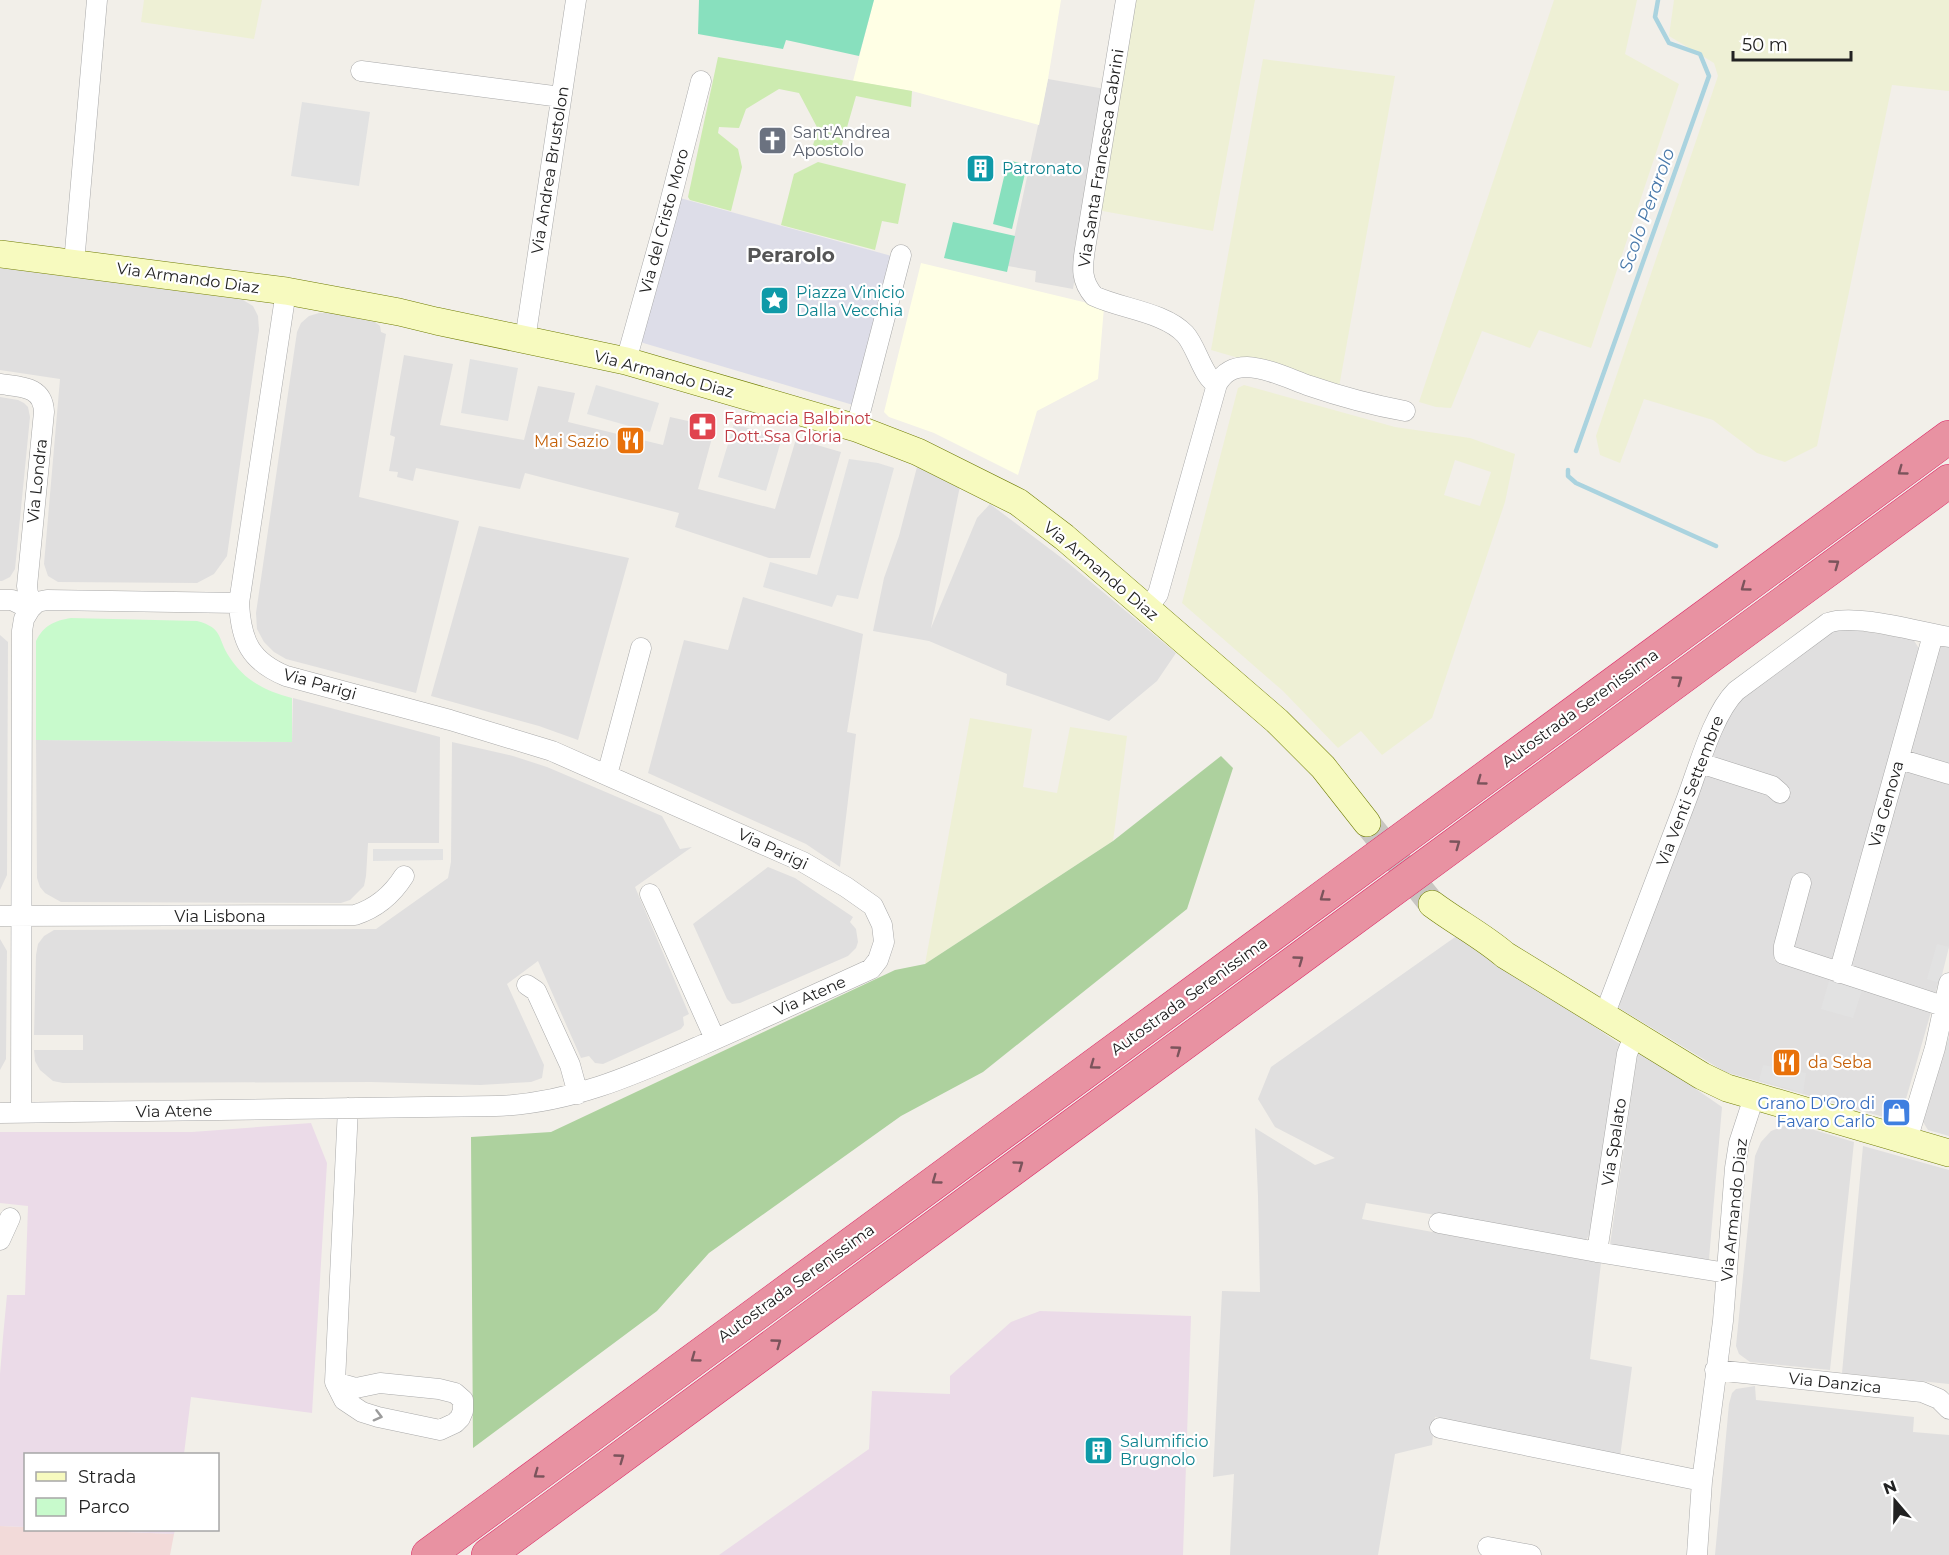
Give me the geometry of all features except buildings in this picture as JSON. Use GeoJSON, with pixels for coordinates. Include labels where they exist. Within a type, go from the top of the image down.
{"type":"FeatureCollection","features":[{"type":"Feature","properties":{"kind":"highway","name":"Autostrada Serenissima"},"geometry":{"type":"LineString","coordinates":[[428,1555],[1949,436]]}},
{"type":"Feature","properties":{"kind":"highway"},"geometry":{"type":"LineString","coordinates":[[488,1555],[1949,480]]}},
{"type":"Feature","properties":{"kind":"street"},"geometry":{"type":"LineString","coordinates":[[74,263],[97,0]]}},
{"type":"Feature","properties":{"kind":"street","name":"Via Andrea Brustolon"},"geometry":{"type":"LineString","coordinates":[[525,340],[576,0]]}},
{"type":"Feature","properties":{"kind":"street","name":"Via Santa Francesca Cabrini"},"geometry":{"type":"LineString","coordinates":[[1126,0],[1082,277],[1094,296],[1173,324],[1194,346],[1208,377],[1217,384]]}},
{"type":"Feature","properties":{"kind":"street"},"geometry":{"type":"LineString","coordinates":[[361,71],[561,97]]}},
{"type":"Feature","properties":{"kind":"street","name":"Via del Cristo Moro"},"geometry":{"type":"LineString","coordinates":[[626,361],[668,214],[701,81]]}},
{"type":"Feature","properties":{"kind":"street","name":"Via Armando Diaz"},"geometry":{"type":"LineString","coordinates":[[0,254],[345,300],[626,361],[856,428],[918,452],[1018,502],[1064,537],[1277,721],[1323,767],[1367,823]]}},
{"type":"Feature","properties":{"kind":"street"},"geometry":{"type":"LineString","coordinates":[[856,428],[901,255]]}},
{"type":"Feature","properties":{"kind":"street","name":"Via Parigi"},"geometry":{"type":"LineString","coordinates":[[286,291],[239,603],[241,626],[249,648],[258,660],[276,672],[450,720],[541,748],[607,775],[794,857],[833,879],[873,906],[884,934]]}},
{"type":"Feature","properties":{"kind":"street"},"geometry":{"type":"LineString","coordinates":[[1147,609],[1158,594],[1217,384],[1222,374],[1233,369],[1247,368],[1264,371],[1360,403],[1405,411]]}},
{"type":"Feature","properties":{"kind":"street","name":"Via Londra"},"geometry":{"type":"LineString","coordinates":[[0,384],[35,392],[41,396],[44,404],[27,586],[30,609]]}},
{"type":"Feature","properties":{"kind":"street"},"geometry":{"type":"LineString","coordinates":[[0,600],[12,600],[30,609]]}},
{"type":"Feature","properties":{"kind":"street"},"geometry":{"type":"LineString","coordinates":[[21,1113],[21,640],[24,619],[38,602],[47,600],[239,603]]}},
{"type":"Feature","properties":{"kind":"street","name":"Via Venti Settembre"},"geometry":{"type":"LineString","coordinates":[[1603,1014],[1727,699],[1828,623],[1836,620],[1859,620],[1941,636]]}},
{"type":"Feature","properties":{"kind":"street","name":"Via Genova"},"geometry":{"type":"LineString","coordinates":[[1839,973],[1899,759],[1941,636]]}},
{"type":"Feature","properties":{"kind":"street"},"geometry":{"type":"LineString","coordinates":[[607,775],[641,648]]}},
{"type":"Feature","properties":{"kind":"street"},"geometry":{"type":"LineString","coordinates":[[1899,759],[1949,774]]}},
{"type":"Feature","properties":{"kind":"street"},"geometry":{"type":"LineString","coordinates":[[1700,763],[1772,786],[1780,793]]}},
{"type":"Feature","properties":{"kind":"street","name":"Via Lisbona"},"geometry":{"type":"LineString","coordinates":[[0,916],[355,915],[372,908],[391,895],[404,876]]}},
{"type":"Feature","properties":{"kind":"street"},"geometry":{"type":"LineString","coordinates":[[1801,883],[1783,949],[1787,956],[1947,1008]]}},
{"type":"Feature","properties":{"kind":"street"},"geometry":{"type":"LineString","coordinates":[[650,894],[715,1039]]}},
{"type":"Feature","properties":{"kind":"street"},"geometry":{"type":"LineString","coordinates":[[1432,904],[1505,955],[1702,1076],[1754,1097],[1949,1153]]}},
{"type":"Feature","properties":{"kind":"street","name":"Via Atene"},"geometry":{"type":"LineString","coordinates":[[0,1113],[516,1106],[537,1103],[578,1094],[637,1073],[871,969],[882,950],[884,934]]}},
{"type":"Feature","properties":{"kind":"street"},"geometry":{"type":"LineString","coordinates":[[1907,1140],[1947,1008],[1949,983]]}},
{"type":"Feature","properties":{"kind":"street"},"geometry":{"type":"LineString","coordinates":[[527,985],[537,992],[570,1065],[578,1094]]}},
{"type":"Feature","properties":{"kind":"street","name":"Via Spalato"},"geometry":{"type":"LineString","coordinates":[[1597,1252],[1627,1054],[1635,1033]]}},
{"type":"Feature","properties":{"kind":"street","name":"Via Armando Diaz"},"geometry":{"type":"LineString","coordinates":[[1696,1555],[1702,1481],[1723,1321],[1739,1143],[1754,1097]]}},
{"type":"Feature","properties":{"kind":"street"},"geometry":{"type":"LineString","coordinates":[[335,1382],[356,1388],[380,1383],[455,1392],[462,1400],[463,1411],[455,1424],[440,1430],[378,1417],[362,1412],[344,1400],[335,1382],[348,1108]]}},
{"type":"Feature","properties":{"kind":"street"},"geometry":{"type":"LineString","coordinates":[[0,1240],[10,1218]]}},
{"type":"Feature","properties":{"kind":"street"},"geometry":{"type":"LineString","coordinates":[[1439,1223],[1727,1273]]}},
{"type":"Feature","properties":{"kind":"street","name":"Via Danzica"},"geometry":{"type":"LineString","coordinates":[[1715,1370],[1922,1392],[1939,1399],[1949,1408]]}},
{"type":"Feature","properties":{"kind":"street"},"geometry":{"type":"LineString","coordinates":[[1440,1428],[1702,1481]]}},
{"type":"Feature","properties":{"kind":"street"},"geometry":{"type":"LineString","coordinates":[[1488,1547],[1531,1555]]}},
{"type":"Feature","properties":{"kind":"shaded area"},"geometry":{"type":"Polygon","coordinates":[[[144,0],[262,0],[254,39],[141,22],[144,0]]]}},
{"type":"Feature","properties":{"kind":"shaded area"},"geometry":{"type":"Polygon","coordinates":[[[874,0],[1061,0],[1039,125],[912,91],[853,81],[874,0]]]}},
{"type":"Feature","properties":{"kind":"shaded area"},"geometry":{"type":"Polygon","coordinates":[[[1135,0],[1255,0],[1213,231],[1097,210],[1135,0]]]}},
{"type":"Feature","properties":{"kind":"shaded area"},"geometry":{"type":"Polygon","coordinates":[[[1554,0],[1637,0],[1625,54],[1679,84],[1591,348],[1539,330],[1530,348],[1482,331],[1451,408],[1419,402],[1554,0]]]}},
{"type":"Feature","properties":{"kind":"shaded area"},"geometry":{"type":"Polygon","coordinates":[[[1674,0],[1949,0],[1949,91],[1892,85],[1817,446],[1785,462],[1757,453],[1713,420],[1644,399],[1620,463],[1600,455],[1596,436],[1718,76],[1714,63],[1669,36],[1674,0]]]}},
{"type":"Feature","properties":{"kind":"shaded area"},"geometry":{"type":"Polygon","coordinates":[[[1263,59],[1395,76],[1339,387],[1211,350],[1263,59]]]}},
{"type":"Feature","properties":{"kind":"shaded area"},"geometry":{"type":"Polygon","coordinates":[[[1048,79],[1105,89],[1073,289],[1035,282],[1036,271],[1008,266],[1048,79]]]}},
{"type":"Feature","properties":{"kind":"shaded area"},"geometry":{"type":"Polygon","coordinates":[[[302,102],[370,112],[359,186],[291,176],[302,102]]]}},
{"type":"Feature","properties":{"kind":"shaded area","name":"Piazza Vinicio Dalla Vecchia"},"geometry":{"type":"Polygon","coordinates":[[[680,198],[910,261],[870,410],[640,342],[680,198]]]}},
{"type":"Feature","properties":{"kind":"shaded area"},"geometry":{"type":"Polygon","coordinates":[[[921,263],[1104,307],[1098,379],[1037,411],[1018,475],[934,433],[889,417],[884,412],[921,263]]]}},
{"type":"Feature","properties":{"kind":"shaded area"},"geometry":{"type":"Polygon","coordinates":[[[0,268],[231,298],[243,300],[253,306],[258,316],[259,330],[227,556],[214,574],[197,583],[58,582],[48,576],[44,564],[60,379],[0,370],[0,268]]]}},
{"type":"Feature","properties":{"kind":"shaded area"},"geometry":{"type":"Polygon","coordinates":[[[319,313],[375,322],[380,326],[381,332],[386,334],[359,497],[459,521],[416,693],[286,659],[264,642],[257,629],[256,613],[297,332],[301,323],[309,316],[319,313]]]}},
{"type":"Feature","properties":{"kind":"shaded area"},"geometry":{"type":"Polygon","coordinates":[[[404,355],[453,364],[440,425],[524,440],[538,386],[575,393],[568,422],[663,445],[670,417],[715,427],[698,489],[775,509],[796,439],[841,452],[810,558],[769,558],[675,527],[679,513],[525,473],[520,489],[416,468],[413,481],[397,477],[398,472],[389,471],[395,437],[390,435],[404,355]]]}},
{"type":"Feature","properties":{"kind":"shaded area"},"geometry":{"type":"Polygon","coordinates":[[[470,359],[518,368],[508,421],[461,413],[470,359]]]}},
{"type":"Feature","properties":{"kind":"shaded area"},"geometry":{"type":"Polygon","coordinates":[[[596,385],[659,403],[650,432],[587,414],[596,385]]]}},
{"type":"Feature","properties":{"kind":"shaded area"},"geometry":{"type":"Polygon","coordinates":[[[1244,385],[1395,427],[1470,438],[1515,454],[1505,502],[1432,718],[1382,755],[1361,731],[1338,748],[1283,691],[1182,603],[1238,388],[1244,385]],[[1455,460],[1444,495],[1480,506],[1491,472],[1455,460]]]}},
{"type":"Feature","properties":{"kind":"shaded area"},"geometry":{"type":"Polygon","coordinates":[[[0,397],[24,403],[28,407],[30,417],[15,569],[10,577],[2,581],[0,581],[0,397]]]}},
{"type":"Feature","properties":{"kind":"shaded area"},"geometry":{"type":"Polygon","coordinates":[[[734,424],[782,438],[766,491],[718,477],[734,424]]]}},
{"type":"Feature","properties":{"kind":"shaded area"},"geometry":{"type":"Polygon","coordinates":[[[849,459],[894,468],[858,599],[837,595],[832,607],[763,587],[770,562],[817,575],[849,459]]]}},
{"type":"Feature","properties":{"kind":"shaded area"},"geometry":{"type":"Polygon","coordinates":[[[917,467],[960,486],[931,628],[977,518],[990,504],[1067,562],[1176,653],[1157,681],[1109,721],[1006,685],[1007,674],[929,641],[873,631],[884,578],[899,536],[917,467]]]}},
{"type":"Feature","properties":{"kind":"shaded area"},"geometry":{"type":"Polygon","coordinates":[[[479,526],[629,558],[578,740],[539,726],[431,696],[479,526]]]}},
{"type":"Feature","properties":{"kind":"shaded area"},"geometry":{"type":"Polygon","coordinates":[[[743,597],[863,634],[847,732],[856,734],[840,867],[806,844],[648,773],[684,640],[728,650],[743,597]]]}},
{"type":"Feature","properties":{"kind":"shaded area"},"geometry":{"type":"Polygon","coordinates":[[[1842,628],[1913,639],[1920,650],[1834,955],[1831,960],[1789,949],[1809,877],[1798,874],[1774,960],[1931,1012],[1904,1106],[1900,1108],[1900,1117],[1894,1120],[1725,1072],[1619,1008],[1618,1003],[1725,713],[1745,694],[1829,631],[1842,628]]]}},
{"type":"Feature","properties":{"kind":"shaded area"},"geometry":{"type":"Polygon","coordinates":[[[0,635],[8,642],[7,875],[0,890],[0,635]]]}},
{"type":"Feature","properties":{"kind":"shaded area"},"geometry":{"type":"Polygon","coordinates":[[[1942,645],[1949,646],[1949,764],[1913,753],[1911,746],[1938,649],[1942,645]]]}},
{"type":"Feature","properties":{"kind":"shaded area"},"geometry":{"type":"Polygon","coordinates":[[[293,698],[440,737],[439,843],[368,843],[364,886],[350,900],[341,903],[61,902],[45,893],[40,887],[37,878],[36,740],[292,742],[293,698]]]}},
{"type":"Feature","properties":{"kind":"shaded area"},"geometry":{"type":"Polygon","coordinates":[[[970,718],[1032,729],[1023,787],[1057,793],[1070,727],[1127,736],[1113,841],[925,964],[970,718]]]}},
{"type":"Feature","properties":{"kind":"shaded area"},"geometry":{"type":"Polygon","coordinates":[[[452,742],[513,756],[547,767],[662,816],[680,849],[692,847],[635,887],[689,1014],[683,1017],[684,1025],[681,1029],[603,1064],[595,1063],[589,1056],[581,1058],[538,961],[507,984],[544,1065],[542,1078],[531,1082],[480,1085],[371,1082],[63,1083],[53,1081],[40,1070],[35,1061],[34,1050],[83,1050],[83,1035],[34,1035],[38,944],[44,936],[54,930],[376,929],[448,878],[451,862],[452,742]]]}},
{"type":"Feature","properties":{"kind":"shaded area"},"geometry":{"type":"Polygon","coordinates":[[[1904,770],[1949,783],[1949,946],[1935,994],[1853,969],[1851,964],[1904,770]]]}},
{"type":"Feature","properties":{"kind":"shaded area"},"geometry":{"type":"Polygon","coordinates":[[[373,849],[443,849],[443,860],[373,861],[373,849]]]}},
{"type":"Feature","properties":{"kind":"shaded area"},"geometry":{"type":"Polygon","coordinates":[[[768,867],[795,878],[853,917],[850,922],[856,929],[858,942],[856,948],[848,956],[740,1003],[732,1004],[727,999],[693,924],[768,867]]]}},
{"type":"Feature","properties":{"kind":"shaded area"},"geometry":{"type":"Polygon","coordinates":[[[1458,935],[1620,1044],[1590,1234],[1585,1241],[1366,1203],[1362,1219],[1601,1263],[1590,1359],[1632,1367],[1620,1457],[1435,1417],[1432,1445],[1395,1454],[1378,1555],[1230,1555],[1234,1474],[1213,1477],[1222,1291],[1260,1292],[1255,1128],[1315,1165],[1335,1158],[1275,1127],[1258,1099],[1271,1067],[1458,935]]]}},
{"type":"Feature","properties":{"kind":"shaded area"},"geometry":{"type":"Polygon","coordinates":[[[0,939],[7,951],[6,1059],[0,1070],[0,939]]]}},
{"type":"Feature","properties":{"kind":"shaded area"},"geometry":{"type":"Polygon","coordinates":[[[1937,944],[1949,947],[1940,983],[1927,979],[1937,944]]]}},
{"type":"Feature","properties":{"kind":"shaded area"},"geometry":{"type":"Polygon","coordinates":[[[1829,981],[1862,990],[1853,1018],[1821,1009],[1829,981]]]}},
{"type":"Feature","properties":{"kind":"shaded area"},"geometry":{"type":"Polygon","coordinates":[[[1949,1036],[1949,1136],[1928,1130],[1923,1122],[1949,1036]]]}},
{"type":"Feature","properties":{"kind":"shaded area"},"geometry":{"type":"Polygon","coordinates":[[[1638,1049],[1722,1107],[1709,1259],[1705,1262],[1610,1245],[1638,1049]]]}},
{"type":"Feature","properties":{"kind":"shaded area"},"geometry":{"type":"Polygon","coordinates":[[[1763,1065],[1806,1073],[1803,1093],[1759,1080],[1763,1065]]]}},
{"type":"Feature","properties":{"kind":"shaded area"},"geometry":{"type":"Polygon","coordinates":[[[311,1123],[327,1163],[312,1413],[191,1397],[184,1453],[24,1453],[24,1527],[0,1526],[0,1374],[3,1337],[7,1295],[25,1295],[28,1206],[0,1203],[0,1132],[192,1132],[311,1123]]]}},
{"type":"Feature","properties":{"kind":"shaded area"},"geometry":{"type":"Polygon","coordinates":[[[1798,1125],[1854,1142],[1830,1370],[1750,1362],[1739,1354],[1736,1346],[1755,1156],[1761,1142],[1771,1131],[1784,1126],[1798,1125]]]}},
{"type":"Feature","properties":{"kind":"shaded area"},"geometry":{"type":"Polygon","coordinates":[[[1863,1146],[1949,1170],[1949,1384],[1842,1373],[1863,1146]]]}},
{"type":"Feature","properties":{"kind":"shaded area"},"geometry":{"type":"Polygon","coordinates":[[[1040,1311],[1191,1316],[1183,1555],[719,1555],[869,1449],[872,1391],[950,1394],[950,1376],[1011,1322],[1040,1311]]]}},
{"type":"Feature","properties":{"kind":"shaded area"},"geometry":{"type":"Polygon","coordinates":[[[1755,1386],[1756,1400],[1914,1417],[1913,1432],[1949,1435],[1949,1555],[1715,1555],[1729,1404],[1732,1393],[1736,1389],[1755,1386]]]}},
{"type":"Feature","properties":{"kind":"shaded area"},"geometry":{"type":"Polygon","coordinates":[[[0,1526],[24,1527],[24,1531],[174,1534],[170,1555],[0,1555],[0,1526]]]}},
{"type":"Feature","properties":{"kind":"shaded area"},"geometry":{"type":"Polygon","coordinates":[[[102,1531],[175,1531],[174,1534],[102,1531]]]}},
{"type":"Feature","properties":{"kind":"green space"},"geometry":{"type":"Polygon","coordinates":[[[699,0],[874,0],[859,56],[786,40],[783,49],[698,34],[699,0]]]}},
{"type":"Feature","properties":{"kind":"green space"},"geometry":{"type":"Polygon","coordinates":[[[718,57],[912,91],[911,107],[856,96],[839,155],[826,152],[813,145],[818,129],[799,93],[779,89],[746,109],[739,128],[719,127],[718,133],[738,149],[742,167],[731,211],[690,200],[688,197],[718,57]]]}},
{"type":"Feature","properties":{"kind":"green space"},"geometry":{"type":"Polygon","coordinates":[[[1008,160],[1027,165],[1012,229],[993,224],[1008,160]]]}},
{"type":"Feature","properties":{"kind":"green space"},"geometry":{"type":"Polygon","coordinates":[[[818,162],[906,184],[898,224],[882,221],[875,250],[781,225],[794,174],[818,162]]]}},
{"type":"Feature","properties":{"kind":"green space"},"geometry":{"type":"Polygon","coordinates":[[[953,222],[1015,236],[1007,272],[944,258],[953,222]]]}},
{"type":"Feature","properties":{"kind":"green space"},"geometry":{"type":"Polygon","coordinates":[[[71,618],[197,621],[212,627],[219,635],[230,658],[242,673],[273,692],[292,698],[292,742],[36,740],[36,641],[42,631],[50,625],[71,618]]]}},
{"type":"Feature","properties":{"kind":"green space"},"geometry":{"type":"Polygon","coordinates":[[[1221,756],[1233,768],[1187,909],[983,1072],[901,1116],[709,1253],[657,1311],[473,1448],[471,1137],[551,1132],[895,970],[925,964],[1113,841],[1221,756]]]}},
{"type":"Feature","properties":{"kind":"waterway","name":"Scolo Perarolo"},"geometry":{"type":"LineString","coordinates":[[1576,451],[1709,76],[1700,54],[1669,43],[1655,17],[1658,0]]}},
{"type":"Feature","properties":{"kind":"waterway","name":"Scolo Perarolo"},"geometry":{"type":"LineString","coordinates":[[1568,470],[1568,476],[1576,483],[1716,546]]}},
{"type":"Feature","properties":{"kind":"tunnel"},"geometry":{"type":"LineString","coordinates":[[1367,823],[1432,904]]}},
{"type":"Feature","properties":{"kind":"place","name":"Sant'Andrea Apostolo"},"geometry":{"type":"Point","coordinates":[772,141]}},
{"type":"Feature","properties":{"kind":"place","name":"Patronato"},"geometry":{"type":"Point","coordinates":[981,168]}},
{"type":"Feature","properties":{"kind":"place","name":"Piazza Vinicio Dalla Vecchia"},"geometry":{"type":"Point","coordinates":[775,301]}},
{"type":"Feature","properties":{"kind":"place","name":"Farmacia Balbinot Dott.Ssa Gloria"},"geometry":{"type":"Point","coordinates":[703,427]}},
{"type":"Feature","properties":{"kind":"place","name":"Mai Sazio"},"geometry":{"type":"Point","coordinates":[630,441]}},
{"type":"Feature","properties":{"kind":"place","name":"da Seba"},"geometry":{"type":"Point","coordinates":[1787,1062]}},
{"type":"Feature","properties":{"kind":"place","name":"Grano D'Oro di Favaro Carlo"},"geometry":{"type":"Point","coordinates":[1896,1112]}},
{"type":"Feature","properties":{"kind":"place","name":"Salumificio Brugnolo"},"geometry":{"type":"Point","coordinates":[1099,1450]}},
{"type":"Feature","properties":{"kind":"district","name":"Perarolo"},"geometry":{"type":"Point","coordinates":[791,255]}}]}
